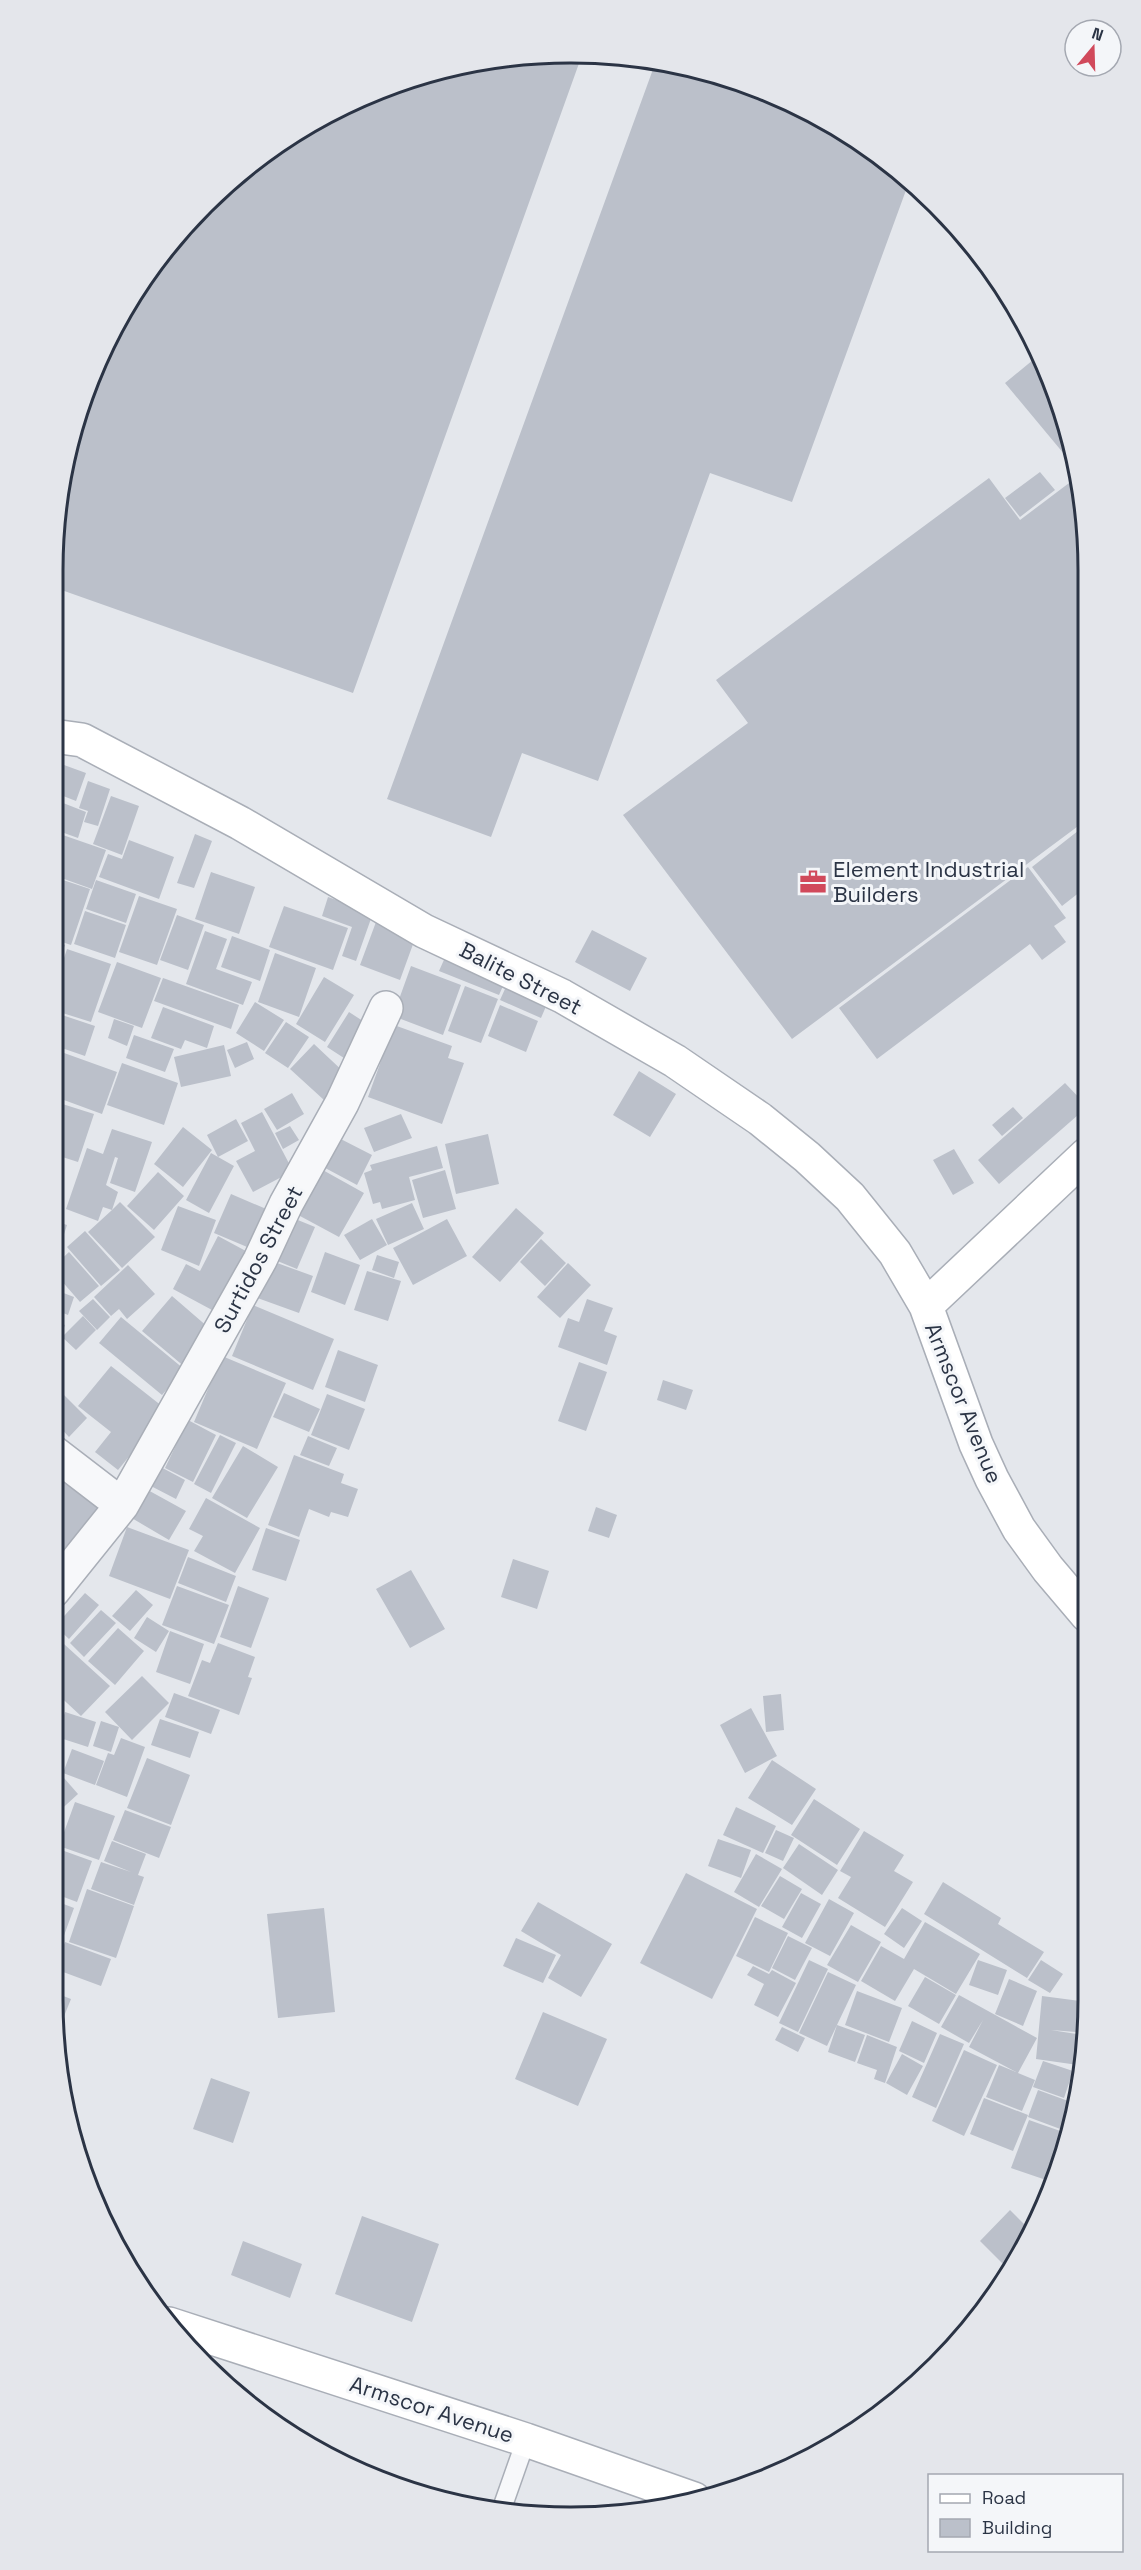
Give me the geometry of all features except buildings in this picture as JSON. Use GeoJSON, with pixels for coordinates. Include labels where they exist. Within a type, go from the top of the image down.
{"type":"FeatureCollection","features":[{"type":"Feature","properties":{"kind":"main road","name":"Balite Street"},"geometry":{"type":"LineString","coordinates":[[63,737],[82,740],[240,823],[424,931],[562,996],[675,1061],[760,1119],[850,1197],[895,1253],[926,1306]]}},
{"type":"Feature","properties":{"kind":"main road"},"geometry":{"type":"LineString","coordinates":[[926,1306],[1078,1163]]}},
{"type":"Feature","properties":{"kind":"main road","name":"Armscor Avenue"},"geometry":{"type":"LineString","coordinates":[[926,1306],[976,1444],[992,1479],[1019,1529],[1048,1569],[1078,1604]]}},
{"type":"Feature","properties":{"kind":"main road","name":"Armscor Avenue"},"geometry":{"type":"LineString","coordinates":[[185,2329],[526,2440],[681,2495]]}},
{"type":"Feature","properties":{"kind":"street","name":"Surtidos Street"},"geometry":{"type":"LineString","coordinates":[[63,1577],[122,1505],[260,1260],[286,1204],[342,1103],[386,1008]]}},
{"type":"Feature","properties":{"kind":"street"},"geometry":{"type":"LineString","coordinates":[[63,1460],[122,1505]]}},
{"type":"Feature","properties":{"kind":"lane"},"geometry":{"type":"LineString","coordinates":[[504,2503],[526,2440]]}},
{"type":"Feature","properties":{"kind":"place","name":"Element Industrial Builders"},"geometry":{"type":"Point","coordinates":[813,882]}}]}
